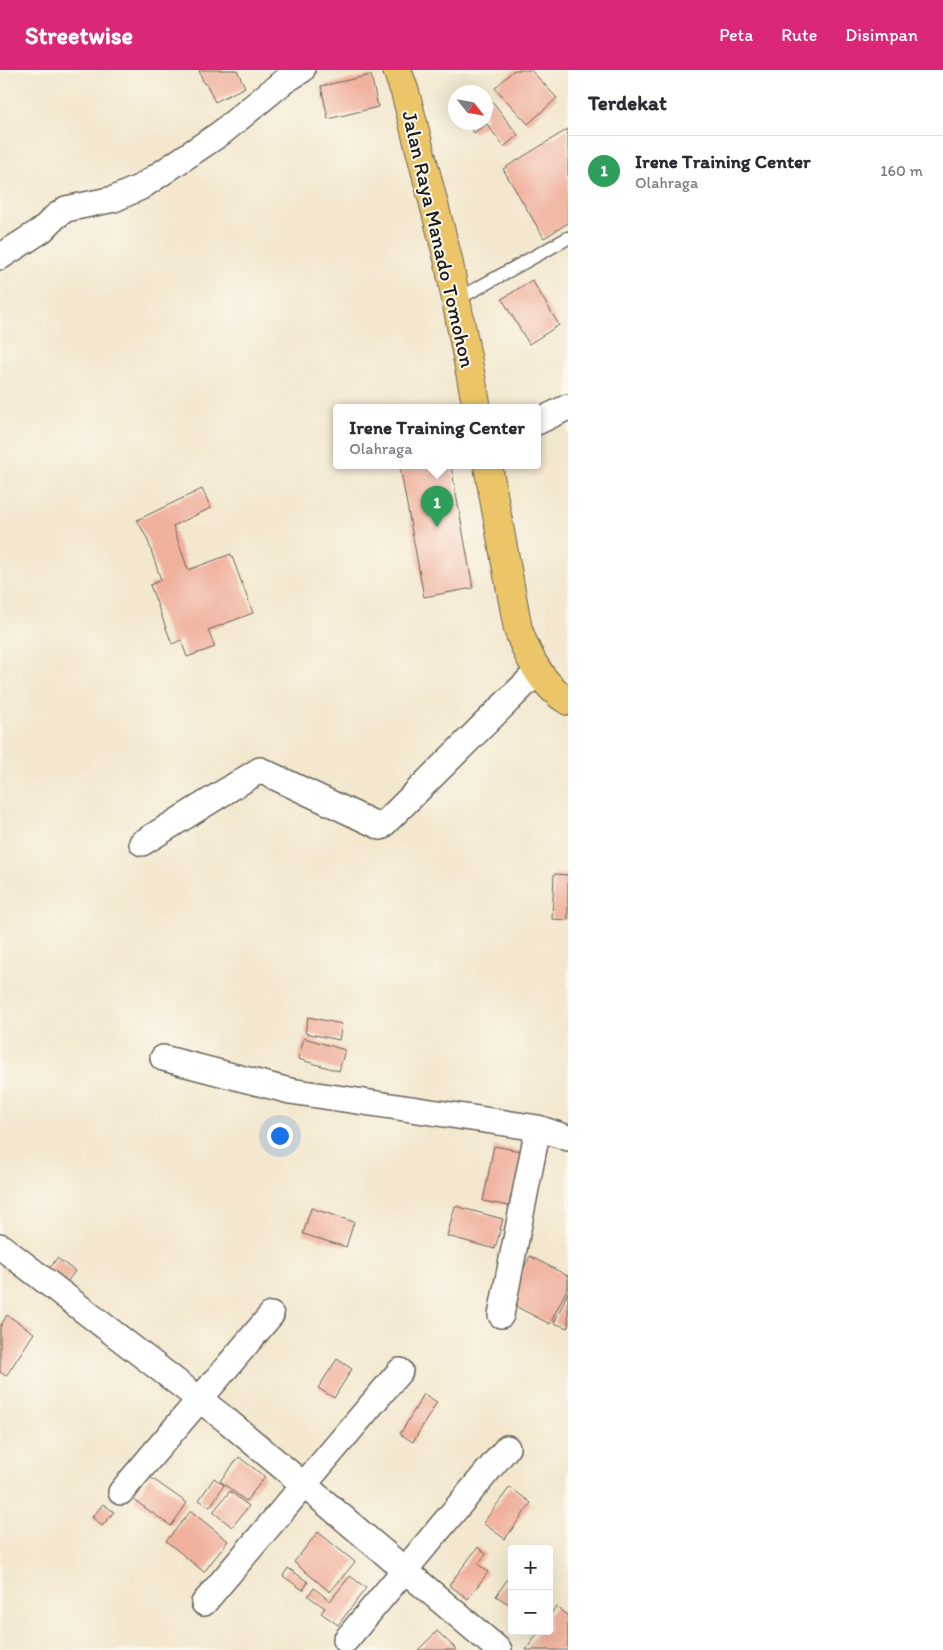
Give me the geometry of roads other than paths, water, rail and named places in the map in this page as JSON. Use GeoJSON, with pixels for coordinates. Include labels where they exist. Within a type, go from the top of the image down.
{"type":"FeatureCollection","features":[{"type":"Feature","properties":{"kind":"highway","name":"Jalan Raya Manado Tomohon"},"geometry":{"type":"LineString","coordinates":[[397,70],[405,92],[448,259],[476,404]]}},
{"type":"Feature","properties":{"kind":"highway"},"geometry":{"type":"LineString","coordinates":[[489,469],[518,629],[528,654],[539,670],[553,689],[568,701]]}},
{"type":"Feature","properties":{"kind":"street"},"geometry":{"type":"LineString","coordinates":[[0,257],[42,230],[66,209],[114,199],[141,187],[221,133],[282,82],[302,70]]}},
{"type":"Feature","properties":{"kind":"street"},"geometry":{"type":"LineString","coordinates":[[541,420],[568,407]]}},
{"type":"Feature","properties":{"kind":"street"},"geometry":{"type":"LineString","coordinates":[[142,844],[260,770],[381,828],[539,670]]}},
{"type":"Feature","properties":{"kind":"street"},"geometry":{"type":"LineString","coordinates":[[163,1058],[290,1092],[538,1128],[568,1138]]}},
{"type":"Feature","properties":{"kind":"street"},"geometry":{"type":"LineString","coordinates":[[501,1316],[538,1128]]}},
{"type":"Feature","properties":{"kind":"street"},"geometry":{"type":"LineString","coordinates":[[0,1246],[199,1399],[304,1484],[499,1650]]}},
{"type":"Feature","properties":{"kind":"street"},"geometry":{"type":"LineString","coordinates":[[121,1492],[270,1315]]}},
{"type":"Feature","properties":{"kind":"street"},"geometry":{"type":"LineString","coordinates":[[204,1603],[400,1371]]}},
{"type":"Feature","properties":{"kind":"street"},"geometry":{"type":"LineString","coordinates":[[346,1640],[507,1448]]}},
{"type":"Feature","properties":{"kind":"lane"},"geometry":{"type":"LineString","coordinates":[[456,300],[568,238]]}},
{"type":"Feature","properties":{"kind":"place","name":"Irene Training Center"},"geometry":{"type":"Point","coordinates":[437,527]}}]}
